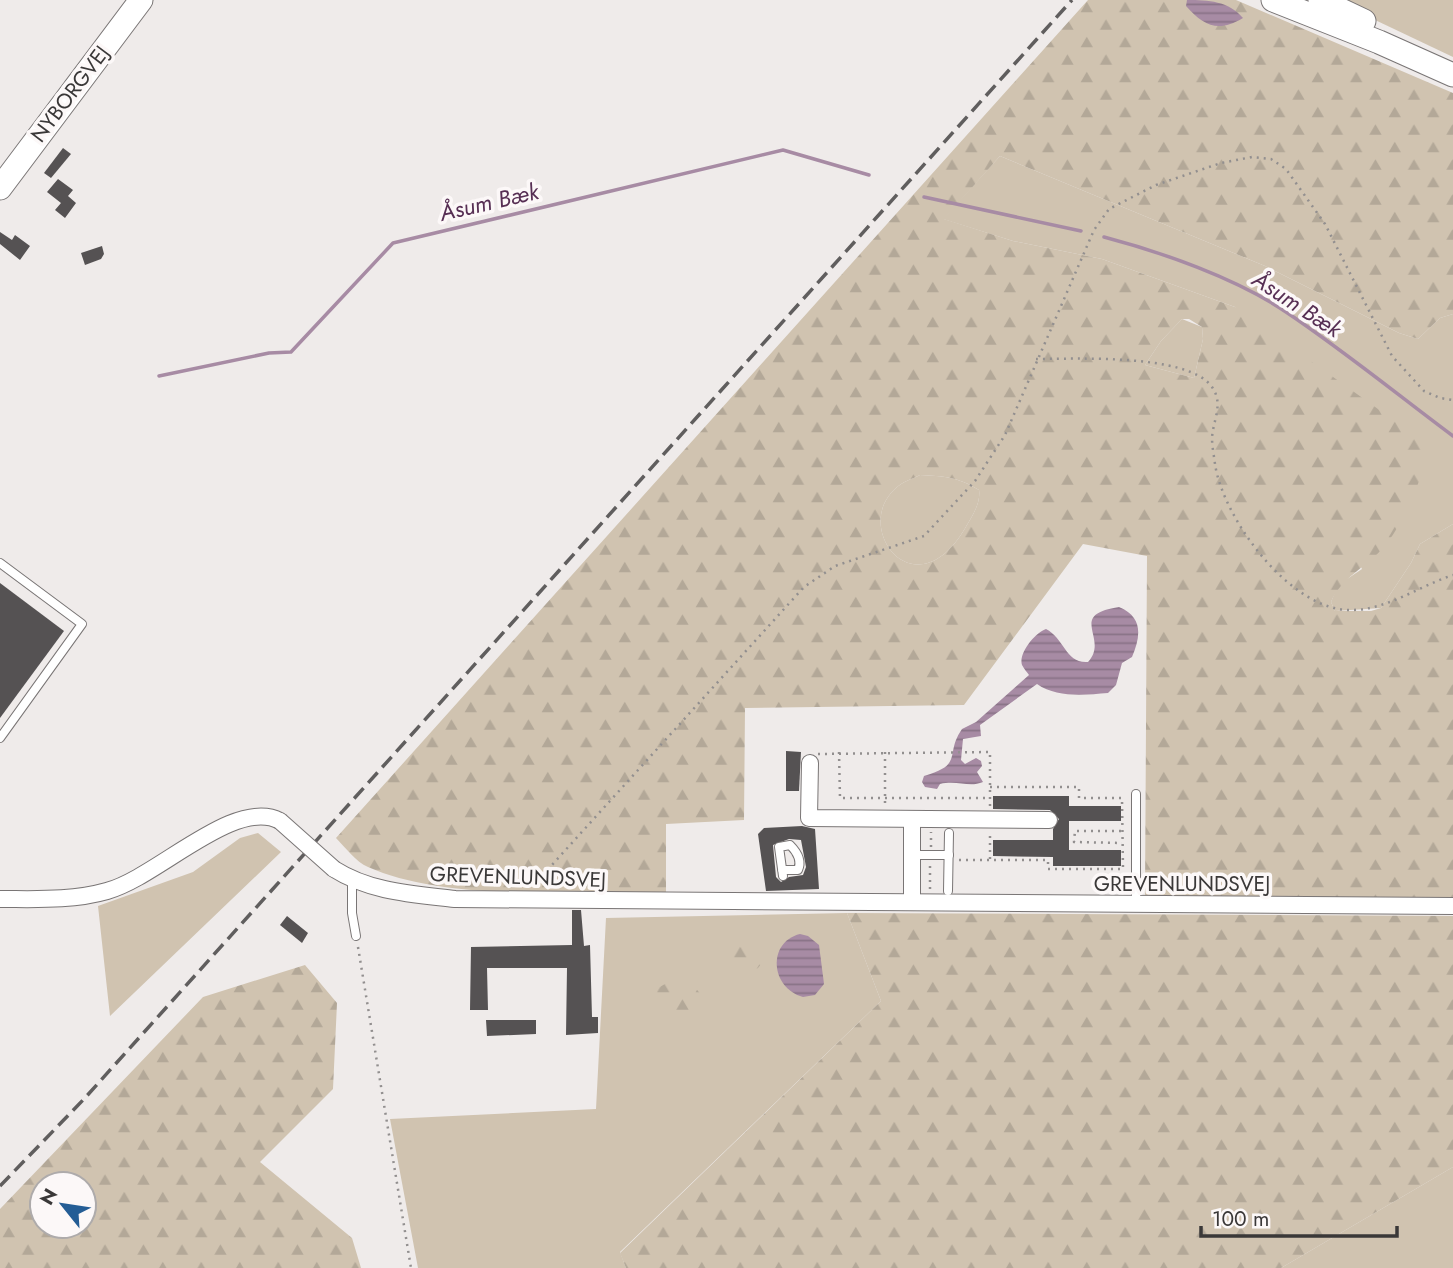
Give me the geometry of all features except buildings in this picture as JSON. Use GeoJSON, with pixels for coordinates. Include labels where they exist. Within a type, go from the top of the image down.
{"type":"FeatureCollection","features":[{"type":"Feature","properties":{"kind":"main road","name":"NYBORGVEJ"},"geometry":{"type":"LineString","coordinates":[[0,188],[141,0]]}},
{"type":"Feature","properties":{"kind":"main road"},"geometry":{"type":"LineString","coordinates":[[1273,0],[1453,75]]}},
{"type":"Feature","properties":{"kind":"main road"},"geometry":{"type":"LineString","coordinates":[[1320,0],[1399,38],[1453,69]]}},
{"type":"Feature","properties":{"kind":"street"},"geometry":{"type":"LineString","coordinates":[[810,763],[809,818],[1049,820]]}},
{"type":"Feature","properties":{"kind":"street","name":"GREVENLUNDSVEJ"},"geometry":{"type":"LineString","coordinates":[[0,899],[65,899],[108,891],[146,876],[228,822],[257,814],[280,821],[334,870],[352,881],[389,891],[455,900],[781,896],[912,902],[1453,906]]}},
{"type":"Feature","properties":{"kind":"street"},"geometry":{"type":"LineString","coordinates":[[912,819],[912,902]]}},
{"type":"Feature","properties":{"kind":"lane"},"geometry":{"type":"LineString","coordinates":[[0,563],[82,624],[0,738]]}},
{"type":"Feature","properties":{"kind":"lane"},"geometry":{"type":"LineString","coordinates":[[1136,793],[1136,905]]}},
{"type":"Feature","properties":{"kind":"lane"},"geometry":{"type":"LineString","coordinates":[[948,891],[949,833]]}},
{"type":"Feature","properties":{"kind":"lane"},"geometry":{"type":"LineString","coordinates":[[912,855],[949,858]]}},
{"type":"Feature","properties":{"kind":"lane"},"geometry":{"type":"LineString","coordinates":[[352,881],[352,913],[356,936]]}},
{"type":"Feature","properties":{"kind":"path"},"geometry":{"type":"LineString","coordinates":[[532,900],[541,877],[804,587],[835,566],[924,536],[966,490],[1005,435],[1094,230],[1109,209],[1156,185],[1221,163],[1252,157],[1271,159],[1286,169],[1325,224],[1392,356],[1406,375],[1424,391],[1453,400]]}},
{"type":"Feature","properties":{"kind":"path"},"geometry":{"type":"LineString","coordinates":[[1037,359],[1133,360],[1169,365],[1192,373],[1212,387],[1219,410],[1212,438],[1216,468],[1227,503],[1244,535],[1264,558],[1309,596],[1330,606],[1350,611],[1377,608],[1453,575]]}},
{"type":"Feature","properties":{"kind":"path"},"geometry":{"type":"LineString","coordinates":[[810,763],[820,752],[963,752]]}},
{"type":"Feature","properties":{"kind":"path"},"geometry":{"type":"LineString","coordinates":[[839,752],[839,798],[990,798]]}},
{"type":"Feature","properties":{"kind":"path"},"geometry":{"type":"LineString","coordinates":[[885,752],[885,818]]}},
{"type":"Feature","properties":{"kind":"path"},"geometry":{"type":"LineString","coordinates":[[1122,831],[1075,831],[1074,842],[1136,843]]}},
{"type":"Feature","properties":{"kind":"path"},"geometry":{"type":"LineString","coordinates":[[949,858],[990,860]]}},
{"type":"Feature","properties":{"kind":"path"},"geometry":{"type":"LineString","coordinates":[[356,936],[411,1268]]}},
{"type":"Feature","properties":{"kind":"green space"},"geometry":{"type":"Polygon","coordinates":[[[1088,0],[1236,0],[1453,93],[1453,314],[1440,318],[1418,339],[1399,333],[1265,266],[1000,156],[944,219],[1013,241],[1102,259],[1235,307],[1420,439],[1430,452],[1398,527],[1382,549],[1341,586],[1331,602],[1335,611],[1371,611],[1381,608],[1411,563],[1420,544],[1453,524],[1453,899],[1145,896],[1147,556],[1083,544],[964,705],[745,708],[744,820],[666,824],[666,892],[514,893],[436,886],[368,867],[336,838],[1088,0]],[[1182,319],[1161,341],[1145,365],[1194,378],[1203,339],[1202,327],[1189,319],[1182,319]],[[920,475],[896,488],[884,504],[881,523],[885,540],[894,554],[909,563],[926,564],[945,553],[964,530],[977,506],[979,490],[957,480],[920,475]]]}},
{"type":"Feature","properties":{"kind":"green space"},"geometry":{"type":"Polygon","coordinates":[[[1333,0],[1453,0],[1453,57],[1333,0]]]}},
{"type":"Feature","properties":{"kind":"green space"},"geometry":{"type":"Polygon","coordinates":[[[1000,156],[1265,266],[1399,333],[1418,339],[1440,318],[1453,314],[1453,524],[1420,544],[1411,563],[1381,608],[1335,611],[1331,602],[1338,585],[1362,569],[1235,307],[1102,259],[1013,241],[943,219],[1000,156]]]}},
{"type":"Feature","properties":{"kind":"green space"},"geometry":{"type":"Polygon","coordinates":[[[1182,319],[1202,327],[1203,339],[1194,378],[1145,365],[1161,341],[1182,319]]]}},
{"type":"Feature","properties":{"kind":"green space"},"geometry":{"type":"Polygon","coordinates":[[[920,475],[957,480],[979,490],[977,506],[964,530],[945,553],[926,564],[909,563],[894,554],[885,540],[881,523],[884,504],[896,488],[920,475]]]}},
{"type":"Feature","properties":{"kind":"green space"},"geometry":{"type":"Polygon","coordinates":[[[258,833],[281,852],[110,1016],[98,906],[193,872],[240,838],[258,833]]]}},
{"type":"Feature","properties":{"kind":"green space"},"geometry":{"type":"Polygon","coordinates":[[[847,913],[881,1001],[620,1252],[626,1268],[418,1268],[390,1119],[596,1109],[606,918],[847,913]]]}},
{"type":"Feature","properties":{"kind":"green space"},"geometry":{"type":"Polygon","coordinates":[[[847,913],[1453,916],[1453,1167],[1281,1268],[626,1268],[620,1253],[881,1001],[847,913]]]}},
{"type":"Feature","properties":{"kind":"green space"},"geometry":{"type":"Polygon","coordinates":[[[742,938],[763,949],[765,959],[758,968],[746,974],[731,969],[723,962],[728,942],[742,938]]]}},
{"type":"Feature","properties":{"kind":"green space"},"geometry":{"type":"Polygon","coordinates":[[[305,965],[337,1003],[333,1089],[260,1162],[352,1238],[361,1268],[0,1268],[0,1209],[28,1180],[28,1240],[98,1240],[98,1170],[37,1170],[203,997],[305,965]]]}},
{"type":"Feature","properties":{"kind":"green space"},"geometry":{"type":"Polygon","coordinates":[[[672,980],[697,990],[703,1005],[699,1012],[679,1017],[663,1014],[654,996],[658,988],[672,980]]]}},
{"type":"Feature","properties":{"kind":"green space"},"geometry":{"type":"Polygon","coordinates":[[[1453,1167],[1453,1268],[1281,1268],[1453,1167]]]}},
{"type":"Feature","properties":{"kind":"shaded area"},"geometry":{"type":"Polygon","coordinates":[[[1187,0],[1218,3],[1231,8],[1243,18],[1219,26],[1205,23],[1186,6],[1187,0]]]}},
{"type":"Feature","properties":{"kind":"shaded area"},"geometry":{"type":"Polygon","coordinates":[[[1119,607],[1132,616],[1138,628],[1138,635],[1132,657],[1122,663],[1116,685],[1108,693],[1062,694],[1037,684],[980,725],[981,736],[963,739],[961,760],[965,764],[976,758],[981,761],[982,766],[977,772],[983,782],[946,783],[940,784],[937,789],[925,787],[922,782],[924,776],[937,772],[949,763],[962,729],[976,722],[1029,675],[1021,660],[1025,649],[1037,634],[1046,629],[1075,659],[1088,662],[1095,644],[1092,622],[1095,616],[1119,607]]]}},
{"type":"Feature","properties":{"kind":"shaded area"},"geometry":{"type":"Polygon","coordinates":[[[800,934],[808,936],[819,945],[824,984],[815,995],[803,997],[784,984],[777,965],[782,946],[800,934]]]}},
{"type":"Feature","properties":{"kind":"waterway","name":"Åsum Bæk"},"geometry":{"type":"LineString","coordinates":[[159,376],[269,353],[291,352],[393,243],[783,150],[869,175]]}},
{"type":"Feature","properties":{"kind":"waterway","name":"Åsum Bæk"},"geometry":{"type":"LineString","coordinates":[[924,197],[1081,231]]}},
{"type":"Feature","properties":{"kind":"waterway","name":"Åsum Bæk"},"geometry":{"type":"LineString","coordinates":[[1104,237],[1198,267],[1266,300],[1328,342],[1453,436]]}},
{"type":"Feature","properties":{"kind":"railway"},"geometry":{"type":"LineString","coordinates":[[0,1186],[84,1099],[1072,0]]}}]}
